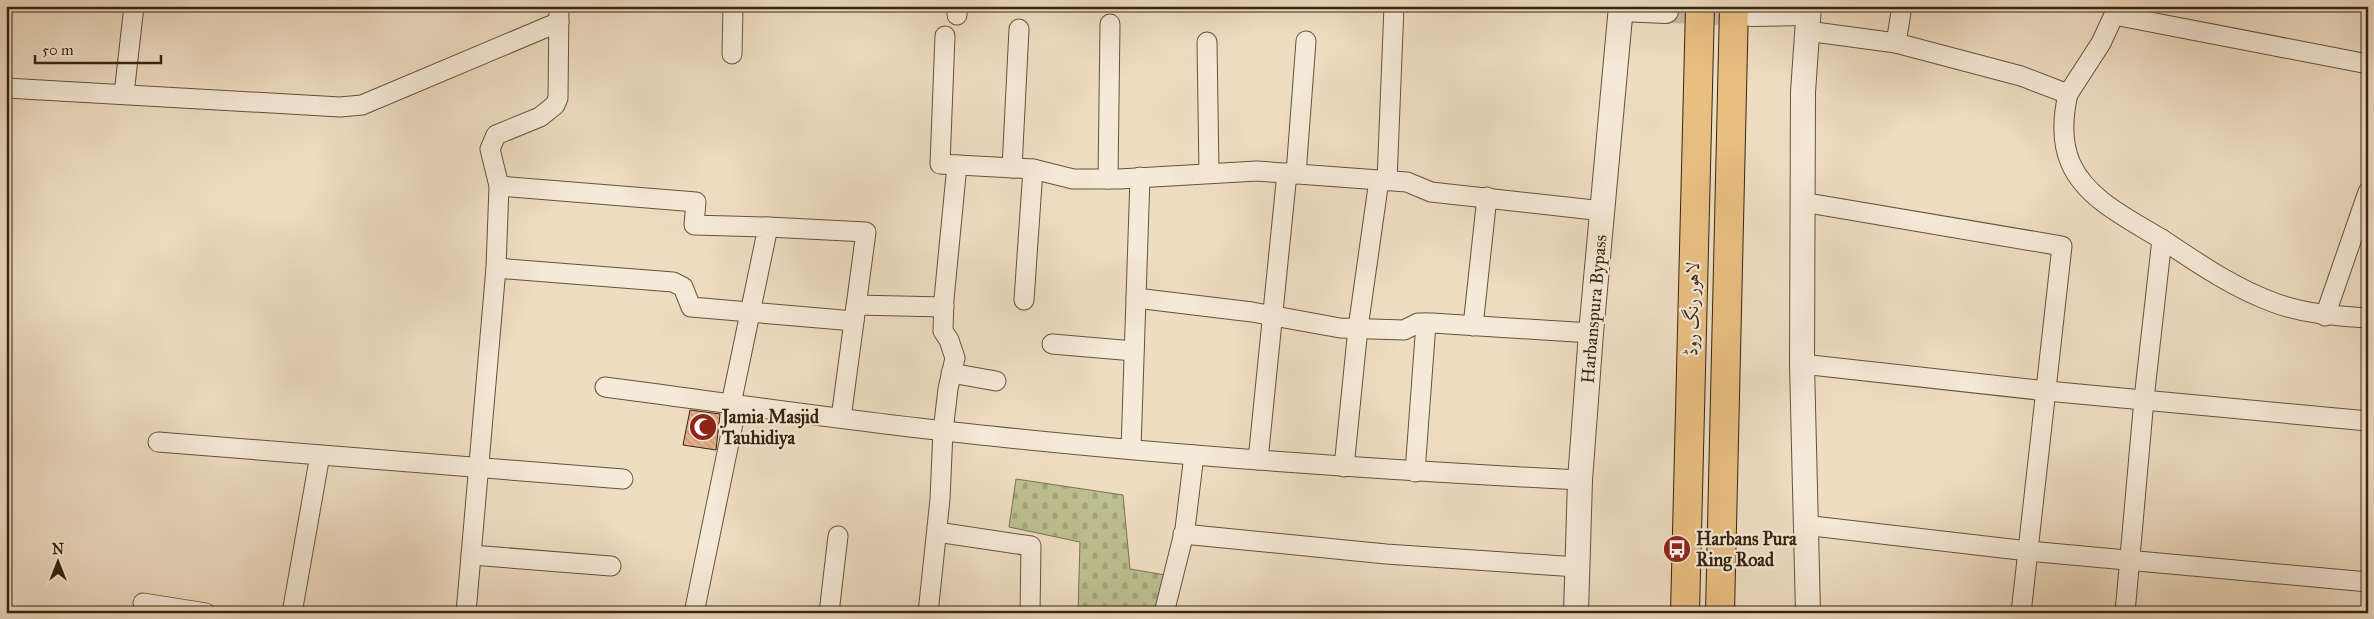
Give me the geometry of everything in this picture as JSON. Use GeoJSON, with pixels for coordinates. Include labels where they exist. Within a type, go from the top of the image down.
{"type":"FeatureCollection","features":[{"type":"Feature","properties":{"kind":"highway","name":"لاہور رنگ روڈ"},"geometry":{"type":"LineString","coordinates":[[1686,613],[1700,6]]}},
{"type":"Feature","properties":{"kind":"highway","name":"لاہور رنگ روڈ"},"geometry":{"type":"LineString","coordinates":[[1720,613],[1743,10]]}},
{"type":"Feature","properties":{"kind":"highway"},"geometry":{"type":"LineString","coordinates":[[1680,613],[1687,547]]}},
{"type":"Feature","properties":{"kind":"highway"},"geometry":{"type":"LineString","coordinates":[[1721,550],[1725,613]]}},
{"type":"Feature","properties":{"kind":"street"},"geometry":{"type":"LineString","coordinates":[[124,94],[134,6]]}},
{"type":"Feature","properties":{"kind":"street"},"geometry":{"type":"LineString","coordinates":[[732,54],[733,6]]}},
{"type":"Feature","properties":{"kind":"street"},"geometry":{"type":"LineString","coordinates":[[1344,466],[1358,328],[1383,181],[1394,6]]}},
{"type":"Feature","properties":{"kind":"street"},"geometry":{"type":"LineString","coordinates":[[1896,43],[1902,6]]}},
{"type":"Feature","properties":{"kind":"street"},"geometry":{"type":"LineString","coordinates":[[1621,8],[1666,11]]}},
{"type":"Feature","properties":{"kind":"street","name":"Harbanspura Bypass"},"geometry":{"type":"LineString","coordinates":[[1576,613],[1580,480],[1591,333],[1621,8]]}},
{"type":"Feature","properties":{"kind":"street"},"geometry":{"type":"LineString","coordinates":[[1743,10],[1808,17],[1896,43],[2021,76],[2068,94]]}},
{"type":"Feature","properties":{"kind":"street"},"geometry":{"type":"LineString","coordinates":[[2368,64],[2116,11],[2101,43],[2068,94],[2063,113],[2064,135],[2070,163],[2081,182],[2113,209],[2207,270],[2249,292],[2275,303],[2325,316],[2368,318]]}},
{"type":"Feature","properties":{"kind":"street"},"geometry":{"type":"LineString","coordinates":[[6,88],[340,107],[362,105],[559,14],[558,98],[555,105],[540,117],[501,131],[492,140],[490,149],[499,186],[496,268],[466,613]]}},
{"type":"Feature","properties":{"kind":"street"},"geometry":{"type":"LineString","coordinates":[[1808,17],[1804,92],[1802,202],[1804,525],[1808,613]]}},
{"type":"Feature","properties":{"kind":"street"},"geometry":{"type":"LineString","coordinates":[[1108,178],[1110,24]]}},
{"type":"Feature","properties":{"kind":"street"},"geometry":{"type":"LineString","coordinates":[[1012,168],[1019,29]]}},
{"type":"Feature","properties":{"kind":"street"},"geometry":{"type":"LineString","coordinates":[[945,36],[940,164],[1033,169],[1073,178],[1140,177],[1257,171],[1291,173],[1406,182],[1431,192],[1603,211]]}},
{"type":"Feature","properties":{"kind":"street"},"geometry":{"type":"LineString","coordinates":[[1258,460],[1306,41]]}},
{"type":"Feature","properties":{"kind":"street"},"geometry":{"type":"LineString","coordinates":[[1207,42],[1209,173]]}},
{"type":"Feature","properties":{"kind":"street"},"geometry":{"type":"LineString","coordinates":[[928,613],[937,532],[943,431],[955,358],[949,340],[943,331],[958,165]]}},
{"type":"Feature","properties":{"kind":"street"},"geometry":{"type":"LineString","coordinates":[[1024,300],[1033,169]]}},
{"type":"Feature","properties":{"kind":"street"},"geometry":{"type":"LineString","coordinates":[[1131,449],[1140,177]]}},
{"type":"Feature","properties":{"kind":"street"},"geometry":{"type":"LineString","coordinates":[[499,186],[696,202],[694,225],[866,232],[841,418]]}},
{"type":"Feature","properties":{"kind":"street"},"geometry":{"type":"LineString","coordinates":[[2325,316],[2368,192]]}},
{"type":"Feature","properties":{"kind":"street"},"geometry":{"type":"LineString","coordinates":[[1473,326],[1487,197]]}},
{"type":"Feature","properties":{"kind":"street"},"geometry":{"type":"LineString","coordinates":[[1802,202],[2062,246],[2021,613]]}},
{"type":"Feature","properties":{"kind":"street"},"geometry":{"type":"LineString","coordinates":[[694,613],[750,312],[768,227]]}},
{"type":"Feature","properties":{"kind":"street"},"geometry":{"type":"LineString","coordinates":[[2125,613],[2144,399],[2162,240]]}},
{"type":"Feature","properties":{"kind":"street"},"geometry":{"type":"LineString","coordinates":[[496,268],[673,282],[683,288],[691,307],[750,312],[855,313],[944,307]]}},
{"type":"Feature","properties":{"kind":"street"},"geometry":{"type":"LineString","coordinates":[[1136,298],[1273,316],[1340,328],[1404,330],[1418,323],[1426,323],[1591,333]]}},
{"type":"Feature","properties":{"kind":"street"},"geometry":{"type":"LineString","coordinates":[[1415,472],[1426,323]]}},
{"type":"Feature","properties":{"kind":"street"},"geometry":{"type":"LineString","coordinates":[[1052,344],[1134,351]]}},
{"type":"Feature","properties":{"kind":"street"},"geometry":{"type":"LineString","coordinates":[[1802,364],[2047,391],[2368,421]]}},
{"type":"Feature","properties":{"kind":"street"},"geometry":{"type":"LineString","coordinates":[[952,373],[996,381]]}},
{"type":"Feature","properties":{"kind":"street"},"geometry":{"type":"LineString","coordinates":[[605,387],[943,431],[1131,449],[1415,472],[1580,480]]}},
{"type":"Feature","properties":{"kind":"street"},"geometry":{"type":"LineString","coordinates":[[158,442],[623,479]]}},
{"type":"Feature","properties":{"kind":"street"},"geometry":{"type":"LineString","coordinates":[[292,613],[320,455]]}},
{"type":"Feature","properties":{"kind":"street"},"geometry":{"type":"LineString","coordinates":[[1164,613],[1183,534],[1194,455]]}},
{"type":"Feature","properties":{"kind":"street"},"geometry":{"type":"LineString","coordinates":[[1804,525],[2028,551],[2368,582]]}},
{"type":"Feature","properties":{"kind":"street"},"geometry":{"type":"LineString","coordinates":[[937,532],[1031,546],[1030,613]]}},
{"type":"Feature","properties":{"kind":"street"},"geometry":{"type":"LineString","coordinates":[[1183,534],[1386,554],[1577,567]]}},
{"type":"Feature","properties":{"kind":"street"},"geometry":{"type":"LineString","coordinates":[[829,613],[838,536]]}},
{"type":"Feature","properties":{"kind":"street"},"geometry":{"type":"LineString","coordinates":[[471,555],[611,566]]}},
{"type":"Feature","properties":{"kind":"street"},"geometry":{"type":"LineString","coordinates":[[143,603],[206,613]]}},
{"type":"Feature","properties":{"kind":"green space"},"geometry":{"type":"Polygon","coordinates":[[[1016,479],[1123,495],[1130,569],[1165,575],[1156,613],[1078,613],[1080,542],[1009,527],[1016,479]]]}},
{"type":"Feature","properties":{"kind":"building","name":"Jamia Masjid Tauhidiya"},"geometry":{"type":"Polygon","coordinates":[[[690,410],[720,414],[716,450],[683,445],[690,410]]]}},
{"type":"Feature","properties":{"kind":"tunnel"},"geometry":{"type":"LineString","coordinates":[[1666,11],[1752,14]]}},
{"type":"Feature","properties":{"kind":"place","name":"Jamia Masjid Tauhidiya"},"geometry":{"type":"Point","coordinates":[703,427]}},
{"type":"Feature","properties":{"kind":"place","name":"Harbans Pura Ring Road"},"geometry":{"type":"Point","coordinates":[1677,549]}}]}
